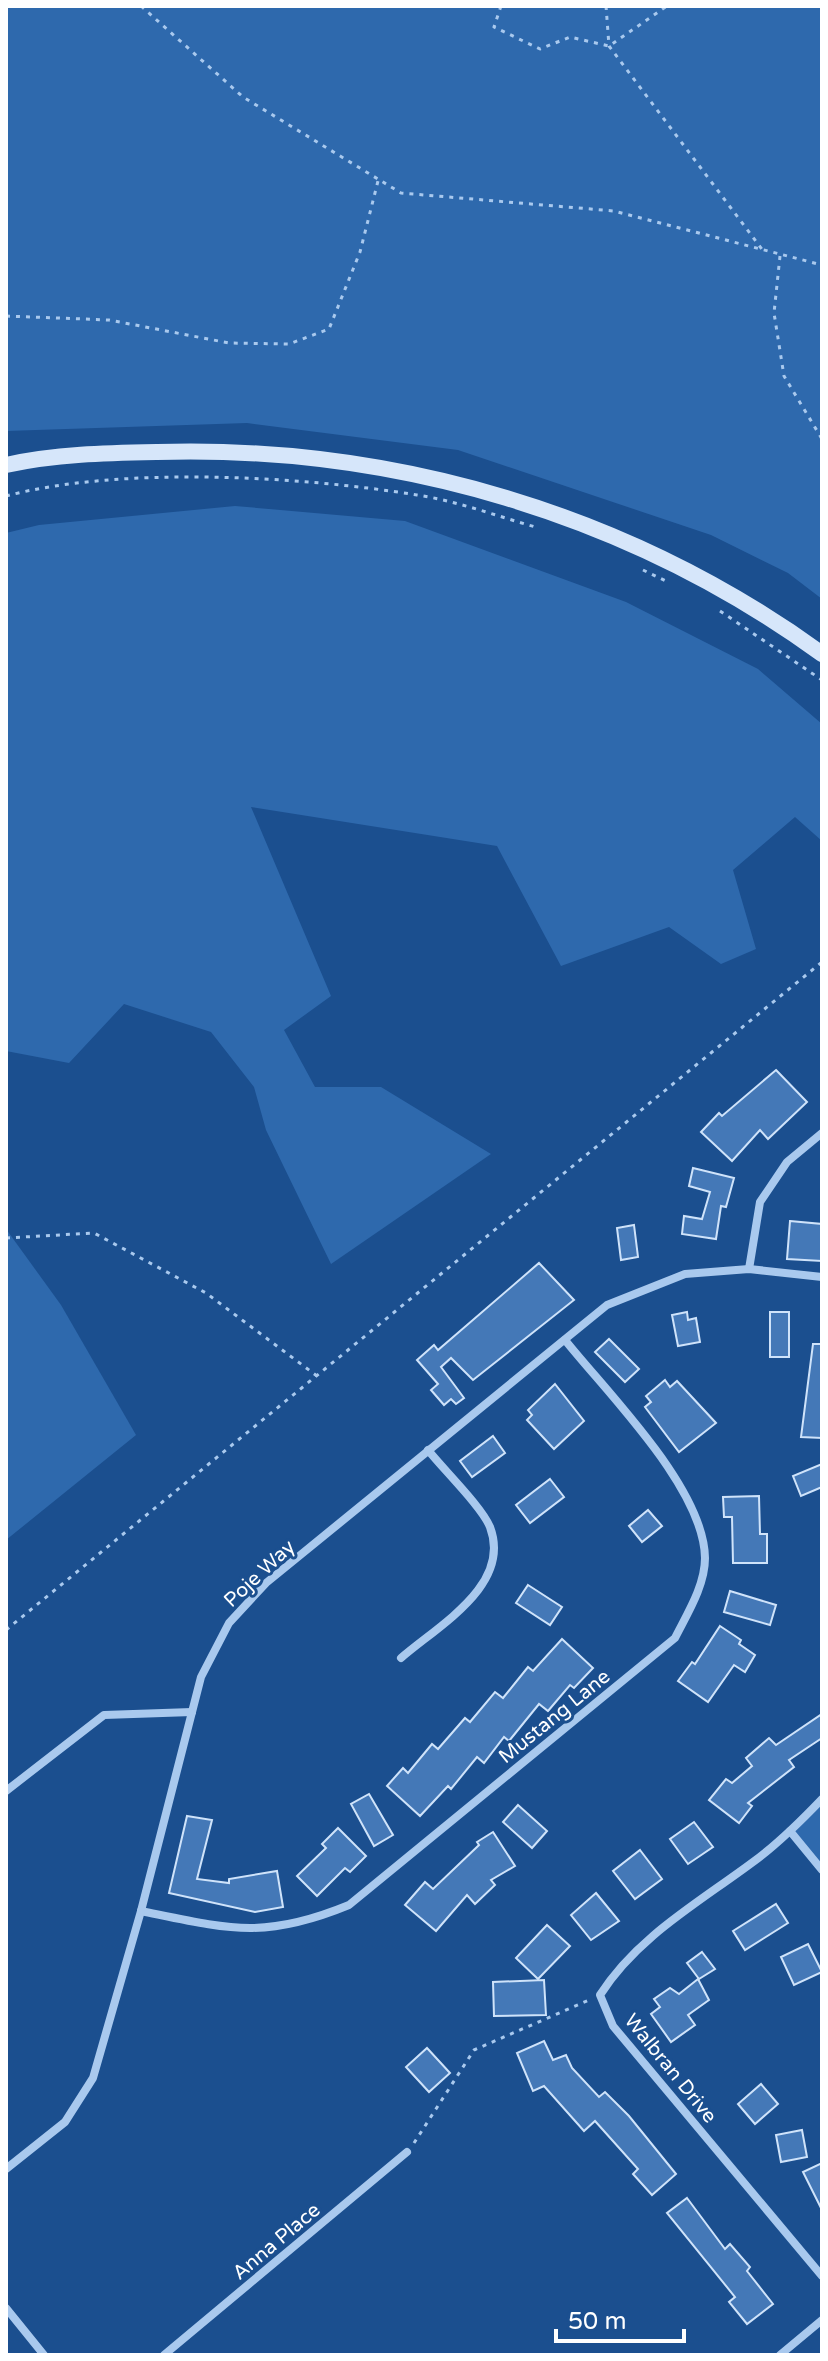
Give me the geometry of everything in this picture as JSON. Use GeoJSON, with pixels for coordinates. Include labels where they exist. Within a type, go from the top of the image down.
{"type":"FeatureCollection","features":[{"type":"Feature","properties":{"kind":"main road"},"geometry":{"type":"LineString","coordinates":[[6,465],[125,452],[219,450],[310,456],[404,471],[500,494],[603,530],[702,576],[822,654]]}},
{"type":"Feature","properties":{"kind":"street"},"geometry":{"type":"LineString","coordinates":[[749,1269],[760,1202],[787,1162],[822,1133]]}},
{"type":"Feature","properties":{"kind":"street","name":"Poje Way"},"geometry":{"type":"LineString","coordinates":[[6,2169],[65,2122],[93,2078],[141,1911],[201,1677],[229,1623],[266,1583],[607,1305],[685,1274],[749,1269],[822,1277]]}},
{"type":"Feature","properties":{"kind":"street","name":"Mustang Lane"},"geometry":{"type":"LineString","coordinates":[[141,1911],[215,1927],[266,1930],[306,1923],[349,1905],[675,1638],[695,1600],[705,1559],[698,1522],[680,1482],[565,1340]]}},
{"type":"Feature","properties":{"kind":"street"},"geometry":{"type":"LineString","coordinates":[[401,1658],[486,1584],[496,1552],[489,1524],[428,1450]]}},
{"type":"Feature","properties":{"kind":"street"},"geometry":{"type":"LineString","coordinates":[[6,1791],[104,1715],[192,1712]]}},
{"type":"Feature","properties":{"kind":"street"},"geometry":{"type":"LineString","coordinates":[[600,1995],[619,1966],[664,1925],[790,1831],[822,1799]]}},
{"type":"Feature","properties":{"kind":"street"},"geometry":{"type":"LineString","coordinates":[[790,1831],[822,1870]]}},
{"type":"Feature","properties":{"kind":"street","name":"Walbran Drive"},"geometry":{"type":"LineString","coordinates":[[600,1995],[613,2026],[822,2276]]}},
{"type":"Feature","properties":{"kind":"street","name":"Anna Place"},"geometry":{"type":"LineString","coordinates":[[164,2355],[407,2152]]}},
{"type":"Feature","properties":{"kind":"street"},"geometry":{"type":"LineString","coordinates":[[6,2308],[44,2355]]}},
{"type":"Feature","properties":{"kind":"street"},"geometry":{"type":"LineString","coordinates":[[780,2355],[822,2320]]}},
{"type":"Feature","properties":{"kind":"path"},"geometry":{"type":"LineString","coordinates":[[141,6],[243,97],[401,193],[614,211],[822,265]]}},
{"type":"Feature","properties":{"kind":"path"},"geometry":{"type":"LineString","coordinates":[[501,6],[494,27],[540,49],[570,37],[609,46],[667,6]]}},
{"type":"Feature","properties":{"kind":"path"},"geometry":{"type":"LineString","coordinates":[[606,6],[609,46],[764,252]]}},
{"type":"Feature","properties":{"kind":"path"},"geometry":{"type":"LineString","coordinates":[[6,316],[109,320],[229,343],[289,344],[329,329],[360,252],[378,180]]}},
{"type":"Feature","properties":{"kind":"path"},"geometry":{"type":"LineString","coordinates":[[780,256],[774,313],[784,376],[822,439]]}},
{"type":"Feature","properties":{"kind":"path"},"geometry":{"type":"LineString","coordinates":[[6,496],[30,490],[130,480],[240,478],[418,495],[541,529]]}},
{"type":"Feature","properties":{"kind":"path"},"geometry":{"type":"LineString","coordinates":[[643,570],[672,584]]}},
{"type":"Feature","properties":{"kind":"path"},"geometry":{"type":"LineString","coordinates":[[713,605],[822,680]]}},
{"type":"Feature","properties":{"kind":"path"},"geometry":{"type":"LineString","coordinates":[[6,1630],[822,962]]}},
{"type":"Feature","properties":{"kind":"path"},"geometry":{"type":"LineString","coordinates":[[6,1238],[94,1233],[206,1293],[317,1376]]}},
{"type":"Feature","properties":{"kind":"path"},"geometry":{"type":"LineString","coordinates":[[407,2152],[474,2050],[600,1995]]}},
{"type":"Feature","properties":{"kind":"shaded area"},"geometry":{"type":"Polygon","coordinates":[[[6,6],[822,6],[822,599],[788,573],[711,535],[458,450],[247,423],[6,431],[6,6]]]}},
{"type":"Feature","properties":{"kind":"shaded area"},"geometry":{"type":"Polygon","coordinates":[[[235,506],[405,521],[626,602],[758,669],[822,724],[822,841],[795,817],[733,870],[756,949],[721,964],[669,927],[561,966],[497,846],[251,807],[331,996],[284,1030],[315,1087],[381,1087],[491,1154],[331,1264],[266,1130],[254,1087],[211,1032],[124,1004],[69,1063],[6,1051],[6,533],[39,525],[235,506]]]}},
{"type":"Feature","properties":{"kind":"shaded area"},"geometry":{"type":"Polygon","coordinates":[[[6,1229],[61,1305],[136,1435],[6,1540],[6,1229]]]}},
{"type":"Feature","properties":{"kind":"shaded area"},"geometry":{"type":"Polygon","coordinates":[[[822,1799],[822,1870],[790,1831],[822,1799]]]}},
{"type":"Feature","properties":{"kind":"building"},"geometry":{"type":"Polygon","coordinates":[[[776,1070],[807,1102],[768,1139],[760,1130],[732,1161],[701,1132],[719,1113],[722,1116],[776,1070]]]}},
{"type":"Feature","properties":{"kind":"building"},"geometry":{"type":"Polygon","coordinates":[[[693,1168],[734,1178],[726,1207],[721,1206],[716,1239],[682,1234],[684,1216],[702,1219],[710,1192],[689,1186],[693,1168]]]}},
{"type":"Feature","properties":{"kind":"building"},"geometry":{"type":"Polygon","coordinates":[[[790,1221],[822,1224],[822,1261],[787,1259],[790,1221]]]}},
{"type":"Feature","properties":{"kind":"building"},"geometry":{"type":"Polygon","coordinates":[[[634,1225],[638,1257],[621,1260],[617,1228],[634,1225]]]}},
{"type":"Feature","properties":{"kind":"building"},"geometry":{"type":"Polygon","coordinates":[[[539,1263],[574,1300],[473,1380],[451,1358],[441,1367],[464,1398],[456,1404],[451,1399],[444,1405],[431,1390],[438,1384],[417,1360],[434,1345],[438,1350],[539,1263]]]}},
{"type":"Feature","properties":{"kind":"building"},"geometry":{"type":"Polygon","coordinates":[[[687,1312],[688,1320],[696,1318],[700,1342],[678,1346],[672,1315],[687,1312]]]}},
{"type":"Feature","properties":{"kind":"building"},"geometry":{"type":"Polygon","coordinates":[[[770,1312],[789,1312],[789,1357],[770,1357],[770,1312]]]}},
{"type":"Feature","properties":{"kind":"building"},"geometry":{"type":"Polygon","coordinates":[[[609,1339],[639,1369],[625,1382],[595,1352],[609,1339]]]}},
{"type":"Feature","properties":{"kind":"building"},"geometry":{"type":"Polygon","coordinates":[[[813,1344],[822,1344],[822,1438],[801,1437],[813,1344]]]}},
{"type":"Feature","properties":{"kind":"building"},"geometry":{"type":"Polygon","coordinates":[[[665,1380],[670,1387],[677,1381],[716,1423],[679,1452],[645,1407],[651,1402],[646,1396],[665,1380]]]}},
{"type":"Feature","properties":{"kind":"building"},"geometry":{"type":"Polygon","coordinates":[[[555,1384],[584,1421],[554,1449],[527,1420],[532,1415],[528,1410],[555,1384]]]}},
{"type":"Feature","properties":{"kind":"building"},"geometry":{"type":"Polygon","coordinates":[[[493,1436],[505,1453],[472,1477],[460,1461],[493,1436]]]}},
{"type":"Feature","properties":{"kind":"building"},"geometry":{"type":"Polygon","coordinates":[[[822,1464],[822,1487],[801,1496],[793,1476],[822,1464]]]}},
{"type":"Feature","properties":{"kind":"building"},"geometry":{"type":"Polygon","coordinates":[[[550,1479],[564,1497],[530,1523],[516,1505],[550,1479]]]}},
{"type":"Feature","properties":{"kind":"building"},"geometry":{"type":"Polygon","coordinates":[[[759,1496],[760,1534],[767,1534],[767,1563],[733,1563],[732,1517],[724,1517],[723,1497],[759,1496]]]}},
{"type":"Feature","properties":{"kind":"building"},"geometry":{"type":"Polygon","coordinates":[[[648,1510],[662,1526],[642,1542],[629,1526],[648,1510]]]}},
{"type":"Feature","properties":{"kind":"building"},"geometry":{"type":"Polygon","coordinates":[[[528,1585],[562,1607],[550,1625],[516,1603],[528,1585]]]}},
{"type":"Feature","properties":{"kind":"building"},"geometry":{"type":"Polygon","coordinates":[[[730,1591],[776,1605],[770,1625],[724,1612],[730,1591]]]}},
{"type":"Feature","properties":{"kind":"building"},"geometry":{"type":"Polygon","coordinates":[[[720,1626],[741,1640],[739,1644],[755,1655],[745,1672],[734,1665],[708,1702],[678,1681],[692,1662],[695,1664],[720,1626]]]}},
{"type":"Feature","properties":{"kind":"building"},"geometry":{"type":"Polygon","coordinates":[[[562,1639],[593,1668],[574,1688],[570,1685],[548,1711],[539,1704],[509,1741],[504,1737],[484,1763],[477,1757],[451,1789],[448,1786],[420,1816],[387,1786],[403,1768],[408,1773],[432,1744],[438,1749],[465,1718],[470,1722],[495,1692],[503,1698],[528,1667],[533,1671],[562,1639]]]}},
{"type":"Feature","properties":{"kind":"building"},"geometry":{"type":"Polygon","coordinates":[[[822,1714],[822,1738],[789,1760],[794,1767],[748,1803],[752,1806],[739,1823],[709,1800],[726,1779],[732,1783],[752,1766],[746,1758],[769,1738],[776,1745],[822,1714]]]}},
{"type":"Feature","properties":{"kind":"building"},"geometry":{"type":"Polygon","coordinates":[[[369,1794],[393,1835],[374,1846],[351,1804],[369,1794]]]}},
{"type":"Feature","properties":{"kind":"building"},"geometry":{"type":"Polygon","coordinates":[[[518,1805],[547,1831],[532,1848],[503,1822],[518,1805]]]}},
{"type":"Feature","properties":{"kind":"building"},"geometry":{"type":"Polygon","coordinates":[[[187,1816],[212,1820],[197,1879],[229,1883],[229,1879],[277,1871],[283,1907],[255,1912],[169,1893],[187,1816]]]}},
{"type":"Feature","properties":{"kind":"building"},"geometry":{"type":"Polygon","coordinates":[[[694,1822],[713,1847],[688,1864],[670,1839],[694,1822]]]}},
{"type":"Feature","properties":{"kind":"building"},"geometry":{"type":"Polygon","coordinates":[[[338,1828],[366,1856],[350,1872],[345,1868],[317,1896],[297,1876],[326,1848],[322,1844],[338,1828]]]}},
{"type":"Feature","properties":{"kind":"building"},"geometry":{"type":"Polygon","coordinates":[[[493,1832],[515,1866],[491,1880],[495,1885],[475,1904],[467,1895],[436,1931],[405,1905],[425,1882],[433,1889],[479,1845],[477,1842],[493,1832]]]}},
{"type":"Feature","properties":{"kind":"building"},"geometry":{"type":"Polygon","coordinates":[[[640,1850],[662,1879],[635,1899],[613,1871],[640,1850]]]}},
{"type":"Feature","properties":{"kind":"building"},"geometry":{"type":"Polygon","coordinates":[[[596,1893],[619,1921],[591,1940],[571,1915],[596,1893]]]}},
{"type":"Feature","properties":{"kind":"building"},"geometry":{"type":"Polygon","coordinates":[[[776,1904],[788,1923],[745,1950],[733,1931],[776,1904]]]}},
{"type":"Feature","properties":{"kind":"building"},"geometry":{"type":"Polygon","coordinates":[[[547,1925],[570,1946],[538,1979],[516,1958],[547,1925]]]}},
{"type":"Feature","properties":{"kind":"building"},"geometry":{"type":"Polygon","coordinates":[[[808,1944],[822,1972],[794,1985],[781,1957],[808,1944]]]}},
{"type":"Feature","properties":{"kind":"building"},"geometry":{"type":"Polygon","coordinates":[[[702,1952],[715,1969],[699,1979],[687,1963],[702,1952]]]}},
{"type":"Feature","properties":{"kind":"building"},"geometry":{"type":"Polygon","coordinates":[[[698,1979],[709,2000],[688,2015],[695,2025],[671,2042],[651,2014],[660,2007],[654,1999],[670,1988],[679,1994],[698,1979]]]}},
{"type":"Feature","properties":{"kind":"building"},"geometry":{"type":"Polygon","coordinates":[[[544,1980],[546,2015],[494,2016],[493,1982],[544,1980]]]}},
{"type":"Feature","properties":{"kind":"building"},"geometry":{"type":"Polygon","coordinates":[[[544,2041],[553,2060],[566,2055],[572,2068],[599,2097],[605,2092],[629,2116],[676,2174],[652,2195],[633,2174],[638,2169],[595,2121],[584,2131],[544,2086],[533,2091],[517,2053],[544,2041]]]}},
{"type":"Feature","properties":{"kind":"building"},"geometry":{"type":"Polygon","coordinates":[[[427,2048],[450,2073],[429,2092],[406,2067],[427,2048]]]}},
{"type":"Feature","properties":{"kind":"building"},"geometry":{"type":"Polygon","coordinates":[[[761,2084],[778,2104],[755,2124],[738,2104],[761,2084]]]}},
{"type":"Feature","properties":{"kind":"building"},"geometry":{"type":"Polygon","coordinates":[[[802,2130],[807,2157],[781,2162],[776,2135],[802,2130]]]}},
{"type":"Feature","properties":{"kind":"building"},"geometry":{"type":"Polygon","coordinates":[[[822,2163],[822,2210],[803,2172],[822,2163]]]}},
{"type":"Feature","properties":{"kind":"building"},"geometry":{"type":"Polygon","coordinates":[[[687,2198],[725,2249],[730,2244],[750,2267],[747,2271],[773,2304],[747,2324],[729,2302],[735,2297],[667,2213],[687,2198]]]}}]}
